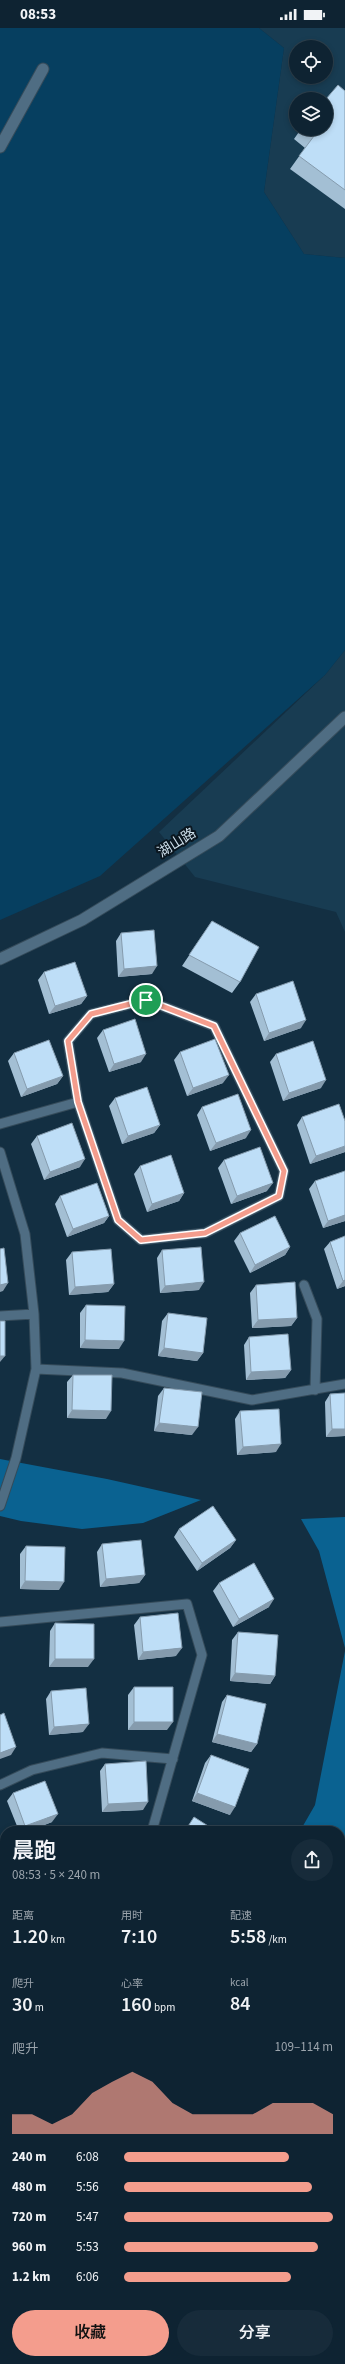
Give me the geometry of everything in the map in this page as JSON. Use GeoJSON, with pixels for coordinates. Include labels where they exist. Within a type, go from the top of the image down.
{"type":"FeatureCollection","features":[{"type":"Feature","properties":{"kind":"street"},"geometry":{"type":"LineString","coordinates":[[0,147],[43,69]]}},
{"type":"Feature","properties":{"kind":"street","name":"湖山路"},"geometry":{"type":"LineString","coordinates":[[0,959],[82,920],[219,836],[345,717]]}},
{"type":"Feature","properties":{"kind":"lane"},"geometry":{"type":"LineString","coordinates":[[146,1000],[214,1026],[284,1171],[279,1196],[205,1233],[141,1240],[118,1220],[78,1102],[68,1041],[91,1014],[146,1000]]}},
{"type":"Feature","properties":{"kind":"lane"},"geometry":{"type":"LineString","coordinates":[[0,1124],[78,1102]]}},
{"type":"Feature","properties":{"kind":"lane"},"geometry":{"type":"LineString","coordinates":[[0,1152],[25,1234],[34,1314],[36,1369],[16,1458],[0,1506]]}},
{"type":"Feature","properties":{"kind":"lane"},"geometry":{"type":"LineString","coordinates":[[304,1285],[317,1319],[315,1390]]}},
{"type":"Feature","properties":{"kind":"lane"},"geometry":{"type":"LineString","coordinates":[[0,1316],[34,1314]]}},
{"type":"Feature","properties":{"kind":"lane"},"geometry":{"type":"LineString","coordinates":[[36,1369],[122,1373],[252,1400],[345,1384]]}},
{"type":"Feature","properties":{"kind":"lane"},"geometry":{"type":"LineString","coordinates":[[0,1620],[187,1604],[202,1655],[153,1826]]}},
{"type":"Feature","properties":{"kind":"lane"},"geometry":{"type":"LineString","coordinates":[[0,1785],[32,1770],[102,1753],[173,1759]]}},
{"type":"Feature","properties":{"kind":"shaded area"},"geometry":{"type":"Polygon","coordinates":[[[0,28],[259,28],[284,48],[264,192],[304,254],[345,258],[345,650],[325,675],[100,876],[0,920],[0,28]]]}},
{"type":"Feature","properties":{"kind":"shaded area"},"geometry":{"type":"Polygon","coordinates":[[[259,28],[345,28],[345,258],[304,254],[264,192],[284,48],[259,28]]]}},
{"type":"Feature","properties":{"kind":"shaded area"},"geometry":{"type":"Polygon","coordinates":[[[345,650],[345,932],[336,912],[195,877],[159,832],[325,675],[345,650]]]}},
{"type":"Feature","properties":{"kind":"shaded area"},"geometry":{"type":"Polygon","coordinates":[[[0,1459],[107,1479],[201,1500],[143,1523],[82,1529],[21,1521],[0,1516],[0,1459]]]}},
{"type":"Feature","properties":{"kind":"shaded area"},"geometry":{"type":"Polygon","coordinates":[[[345,1517],[345,1648],[319,1551],[301,1519],[345,1517]]]}},
{"type":"Feature","properties":{"kind":"shaded area"},"geometry":{"type":"Polygon","coordinates":[[[345,1651],[345,1826],[303,1826],[315,1805],[345,1651]]]}},
{"type":"Feature","properties":{"kind":"building"},"geometry":{"type":"Polygon","coordinates":[[[338,85],[345,91],[345,190],[299,156],[314,136],[333,136],[332,92],[338,85]]]}},
{"type":"Feature","properties":{"kind":"building"},"geometry":{"type":"Polygon","coordinates":[[[212,921],[259,947],[240,982],[189,955],[212,921]]]}},
{"type":"Feature","properties":{"kind":"building"},"geometry":{"type":"Polygon","coordinates":[[[154,930],[157,966],[124,969],[121,933],[154,930]]]}},
{"type":"Feature","properties":{"kind":"building"},"geometry":{"type":"Polygon","coordinates":[[[75,962],[87,996],[55,1006],[44,972],[75,962]]]}},
{"type":"Feature","properties":{"kind":"building"},"geometry":{"type":"Polygon","coordinates":[[[293,981],[306,1020],[269,1033],[256,994],[293,981]]]}},
{"type":"Feature","properties":{"kind":"building"},"geometry":{"type":"Polygon","coordinates":[[[135,1019],[146,1054],[114,1064],[103,1030],[135,1019]]]}},
{"type":"Feature","properties":{"kind":"building"},"geometry":{"type":"Polygon","coordinates":[[[215,1039],[229,1075],[193,1088],[180,1052],[215,1039]]]}},
{"type":"Feature","properties":{"kind":"building"},"geometry":{"type":"Polygon","coordinates":[[[49,1040],[63,1076],[27,1089],[14,1053],[49,1040]]]}},
{"type":"Feature","properties":{"kind":"building"},"geometry":{"type":"Polygon","coordinates":[[[313,1041],[326,1080],[289,1093],[276,1054],[313,1041]]]}},
{"type":"Feature","properties":{"kind":"building"},"geometry":{"type":"Polygon","coordinates":[[[147,1087],[160,1125],[128,1136],[115,1098],[147,1087]]]}},
{"type":"Feature","properties":{"kind":"building"},"geometry":{"type":"Polygon","coordinates":[[[238,1094],[251,1130],[216,1143],[202,1107],[238,1094]]]}},
{"type":"Feature","properties":{"kind":"building"},"geometry":{"type":"Polygon","coordinates":[[[339,1104],[345,1121],[345,1146],[316,1156],[302,1117],[339,1104]]]}},
{"type":"Feature","properties":{"kind":"building"},"geometry":{"type":"Polygon","coordinates":[[[72,1123],[85,1159],[50,1172],[37,1136],[72,1123]]]}},
{"type":"Feature","properties":{"kind":"building"},"geometry":{"type":"Polygon","coordinates":[[[260,1147],[273,1183],[237,1196],[224,1160],[260,1147]]]}},
{"type":"Feature","properties":{"kind":"building"},"geometry":{"type":"Polygon","coordinates":[[[171,1155],[184,1193],[152,1204],[140,1166],[171,1155]]]}},
{"type":"Feature","properties":{"kind":"building"},"geometry":{"type":"Polygon","coordinates":[[[345,1171],[345,1215],[328,1221],[315,1181],[345,1171]]]}},
{"type":"Feature","properties":{"kind":"building"},"geometry":{"type":"Polygon","coordinates":[[[97,1183],[109,1216],[73,1229],[60,1196],[97,1183]]]}},
{"type":"Feature","properties":{"kind":"building"},"geometry":{"type":"Polygon","coordinates":[[[275,1216],[290,1247],[255,1265],[240,1233],[275,1216]]]}},
{"type":"Feature","properties":{"kind":"building"},"geometry":{"type":"Polygon","coordinates":[[[345,1236],[345,1280],[343,1281],[330,1242],[345,1236]]]}},
{"type":"Feature","properties":{"kind":"building"},"geometry":{"type":"Polygon","coordinates":[[[201,1247],[204,1282],[165,1286],[162,1250],[201,1247]]]}},
{"type":"Feature","properties":{"kind":"building"},"geometry":{"type":"Polygon","coordinates":[[[4,1248],[8,1283],[0,1285],[0,1249],[4,1248]]]}},
{"type":"Feature","properties":{"kind":"building"},"geometry":{"type":"Polygon","coordinates":[[[111,1249],[114,1284],[75,1287],[72,1252],[111,1249]]]}},
{"type":"Feature","properties":{"kind":"building"},"geometry":{"type":"Polygon","coordinates":[[[295,1282],[297,1318],[258,1320],[256,1285],[295,1282]]]}},
{"type":"Feature","properties":{"kind":"building"},"geometry":{"type":"Polygon","coordinates":[[[86,1305],[125,1306],[124,1341],[85,1340],[86,1305]]]}},
{"type":"Feature","properties":{"kind":"building"},"geometry":{"type":"Polygon","coordinates":[[[168,1313],[207,1318],[203,1353],[164,1348],[168,1313]]]}},
{"type":"Feature","properties":{"kind":"building"},"geometry":{"type":"Polygon","coordinates":[[[0,1321],[5,1321],[5,1356],[0,1356],[0,1321]]]}},
{"type":"Feature","properties":{"kind":"building"},"geometry":{"type":"Polygon","coordinates":[[[288,1334],[291,1370],[251,1372],[249,1337],[288,1334]]]}},
{"type":"Feature","properties":{"kind":"building"},"geometry":{"type":"Polygon","coordinates":[[[73,1375],[112,1375],[111,1411],[72,1410],[73,1375]]]}},
{"type":"Feature","properties":{"kind":"building"},"geometry":{"type":"Polygon","coordinates":[[[164,1388],[202,1392],[198,1427],[159,1423],[164,1388]]]}},
{"type":"Feature","properties":{"kind":"building"},"geometry":{"type":"Polygon","coordinates":[[[345,1393],[345,1429],[332,1429],[330,1394],[345,1393]]]}},
{"type":"Feature","properties":{"kind":"building"},"geometry":{"type":"Polygon","coordinates":[[[279,1409],[281,1444],[243,1447],[240,1411],[279,1409]]]}},
{"type":"Feature","properties":{"kind":"building"},"geometry":{"type":"Polygon","coordinates":[[[213,1506],[236,1540],[202,1563],[179,1529],[213,1506]]]}},
{"type":"Feature","properties":{"kind":"building"},"geometry":{"type":"Polygon","coordinates":[[[141,1540],[145,1575],[106,1579],[102,1544],[141,1540]]]}},
{"type":"Feature","properties":{"kind":"building"},"geometry":{"type":"Polygon","coordinates":[[[26,1546],[65,1547],[64,1582],[25,1581],[26,1546]]]}},
{"type":"Feature","properties":{"kind":"building"},"geometry":{"type":"Polygon","coordinates":[[[254,1563],[274,1599],[239,1619],[219,1583],[254,1563]]]}},
{"type":"Feature","properties":{"kind":"building"},"geometry":{"type":"Polygon","coordinates":[[[178,1613],[182,1648],[143,1652],[140,1617],[178,1613]]]}},
{"type":"Feature","properties":{"kind":"building"},"geometry":{"type":"Polygon","coordinates":[[[55,1623],[94,1624],[94,1659],[55,1659],[55,1623]]]}},
{"type":"Feature","properties":{"kind":"building"},"geometry":{"type":"Polygon","coordinates":[[[238,1632],[278,1635],[275,1676],[235,1673],[238,1632]]]}},
{"type":"Feature","properties":{"kind":"building"},"geometry":{"type":"Polygon","coordinates":[[[134,1687],[173,1687],[173,1722],[134,1722],[134,1687]]]}},
{"type":"Feature","properties":{"kind":"building"},"geometry":{"type":"Polygon","coordinates":[[[86,1688],[89,1724],[54,1727],[51,1691],[86,1688]]]}},
{"type":"Feature","properties":{"kind":"building"},"geometry":{"type":"Polygon","coordinates":[[[227,1695],[266,1704],[257,1744],[217,1734],[227,1695]]]}},
{"type":"Feature","properties":{"kind":"building"},"geometry":{"type":"Polygon","coordinates":[[[4,1713],[16,1747],[0,1753],[0,1715],[4,1713]]]}},
{"type":"Feature","properties":{"kind":"building"},"geometry":{"type":"Polygon","coordinates":[[[211,1755],[249,1769],[235,1807],[197,1793],[211,1755]]]}},
{"type":"Feature","properties":{"kind":"building"},"geometry":{"type":"Polygon","coordinates":[[[146,1761],[148,1802],[108,1804],[105,1764],[146,1761]]]}},
{"type":"Feature","properties":{"kind":"building"},"geometry":{"type":"Polygon","coordinates":[[[45,1781],[58,1814],[25,1826],[13,1793],[45,1781]]]}},
{"type":"Feature","properties":{"kind":"building"},"geometry":{"type":"Polygon","coordinates":[[[194,1817],[208,1826],[188,1826],[194,1817]]]}},
{"type":"Feature","properties":{"kind":"route"},"geometry":{"type":"LineString","coordinates":[[146,1000],[214,1026],[284,1171],[279,1196],[205,1233],[141,1240],[118,1220],[78,1102],[68,1041],[91,1014],[146,1000]]}}]}
